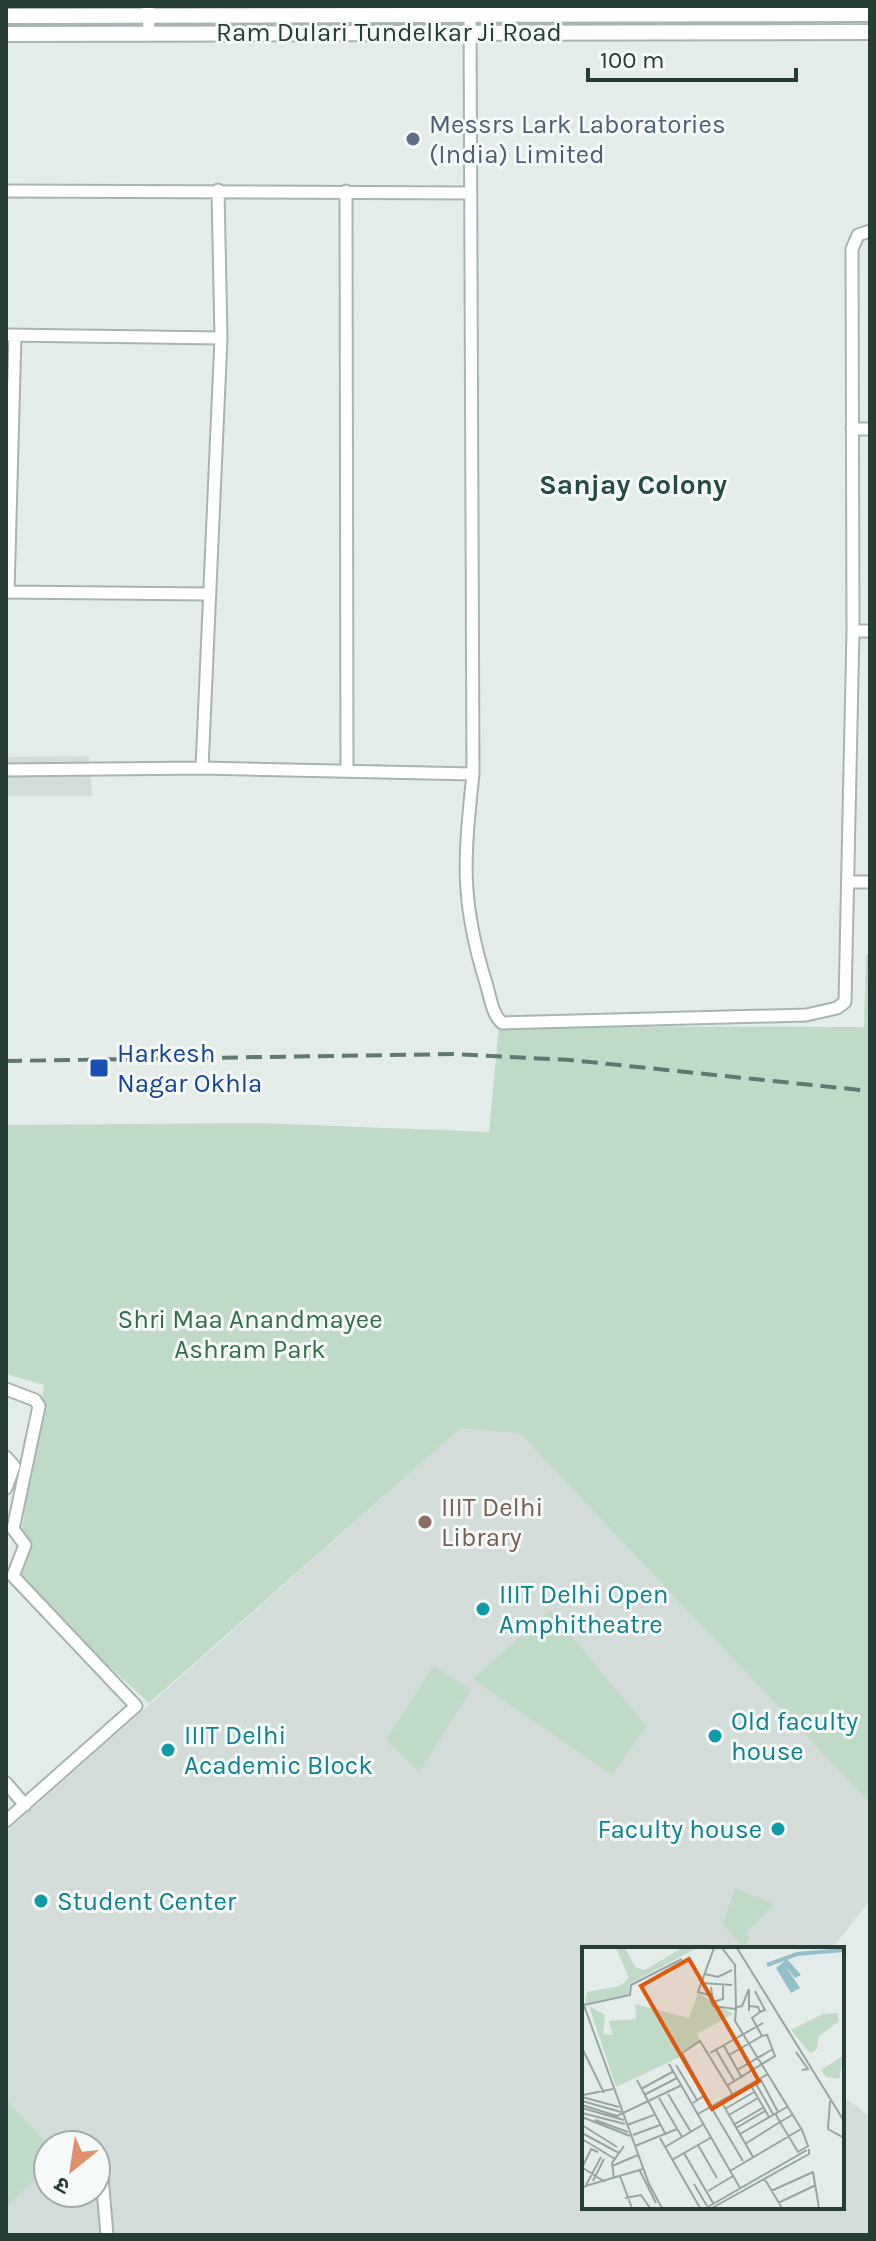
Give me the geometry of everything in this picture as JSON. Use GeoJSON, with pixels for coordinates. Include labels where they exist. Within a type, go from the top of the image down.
{"type":"FeatureCollection","features":[{"type":"Feature","properties":{"kind":"street","name":"Ram Dulari Tundelkar Ji Road"},"geometry":{"type":"LineString","coordinates":[[6,16],[67,11],[148,10],[470,13],[690,9],[868,12],[868,32],[6,34]]}},
{"type":"Feature","properties":{"kind":"street"},"geometry":{"type":"LineString","coordinates":[[690,9],[691,32]]}},
{"type":"Feature","properties":{"kind":"street"},"geometry":{"type":"LineString","coordinates":[[148,10],[149,32]]}},
{"type":"Feature","properties":{"kind":"street"},"geometry":{"type":"LineString","coordinates":[[470,13],[473,774],[464,864],[470,932],[497,1018],[502,1023],[806,1015],[837,1008],[847,995],[853,631],[852,249],[858,235],[870,231]]}},
{"type":"Feature","properties":{"kind":"street"},"geometry":{"type":"LineString","coordinates":[[202,768],[221,338],[218,190]]}},
{"type":"Feature","properties":{"kind":"street"},"geometry":{"type":"LineString","coordinates":[[6,191],[471,193]]}},
{"type":"Feature","properties":{"kind":"street"},"geometry":{"type":"LineString","coordinates":[[346,191],[347,770]]}},
{"type":"Feature","properties":{"kind":"street"},"geometry":{"type":"LineString","coordinates":[[208,594],[7,592],[10,335],[221,338]]}},
{"type":"Feature","properties":{"kind":"street"},"geometry":{"type":"LineString","coordinates":[[852,429],[870,429]]}},
{"type":"Feature","properties":{"kind":"street"},"geometry":{"type":"LineString","coordinates":[[853,631],[870,631]]}},
{"type":"Feature","properties":{"kind":"street"},"geometry":{"type":"LineString","coordinates":[[6,770],[202,768],[473,774]]}},
{"type":"Feature","properties":{"kind":"street"},"geometry":{"type":"LineString","coordinates":[[848,882],[870,882]]}},
{"type":"Feature","properties":{"kind":"street"},"geometry":{"type":"LineString","coordinates":[[6,1389],[35,1400],[39,1406],[10,1520],[13,1531],[25,1545],[12,1570],[14,1578],[136,1706],[6,1821]]}},
{"type":"Feature","properties":{"kind":"street"},"geometry":{"type":"LineString","coordinates":[[6,1457],[14,1466],[6,1488]]}},
{"type":"Feature","properties":{"kind":"street"},"geometry":{"type":"LineString","coordinates":[[6,1783],[25,1805]]}},
{"type":"Feature","properties":{"kind":"street"},"geometry":{"type":"LineString","coordinates":[[105,2209],[107,2235]]}},
{"type":"Feature","properties":{"kind":"shaded area"},"geometry":{"type":"Polygon","coordinates":[[[89,756],[92,796],[6,796],[6,757],[89,756]]]}},
{"type":"Feature","properties":{"kind":"shaded area"},"geometry":{"type":"Polygon","coordinates":[[[461,1428],[520,1430],[870,1802],[870,1900],[834,1947],[582,1947],[582,2209],[844,2209],[844,2097],[870,2117],[870,2235],[6,2235],[6,1832],[461,1428]]]}},
{"type":"Feature","properties":{"kind":"green space","name":"Shri Maa Anandmayee Ashram Park"},"geometry":{"type":"Polygon","coordinates":[[[866,954],[870,954],[870,1803],[520,1433],[461,1428],[149,1703],[14,1580],[44,1385],[6,1374],[6,1125],[259,1123],[489,1132],[499,1026],[864,1027],[866,954]]]}},
{"type":"Feature","properties":{"kind":"green space"},"geometry":{"type":"Polygon","coordinates":[[[550,1610],[646,1726],[612,1775],[473,1679],[550,1610]]]}},
{"type":"Feature","properties":{"kind":"green space"},"geometry":{"type":"Polygon","coordinates":[[[434,1666],[471,1690],[419,1772],[386,1740],[434,1666]]]}},
{"type":"Feature","properties":{"kind":"green space"},"geometry":{"type":"Polygon","coordinates":[[[735,1888],[774,1904],[746,1933],[750,1938],[743,1947],[723,1924],[735,1888]]]}},
{"type":"Feature","properties":{"kind":"green space"},"geometry":{"type":"Polygon","coordinates":[[[6,2100],[34,2129],[32,2182],[6,2207],[6,2100]]]}},
{"type":"Feature","properties":{"kind":"railway"},"geometry":{"type":"LineString","coordinates":[[6,1061],[454,1054],[570,1060],[870,1091]]}},
{"type":"Feature","properties":{"kind":"place","name":"Messrs Lark Laboratories (India) Limited"},"geometry":{"type":"Point","coordinates":[413,139]}},
{"type":"Feature","properties":{"kind":"place","name":"Harkesh Nagar Okhla"},"geometry":{"type":"Point","coordinates":[99,1068]}},
{"type":"Feature","properties":{"kind":"place","name":"IIIT Delhi Library"},"geometry":{"type":"Point","coordinates":[425,1522]}},
{"type":"Feature","properties":{"kind":"place","name":"IIIT Delhi Open Amphitheatre"},"geometry":{"type":"Point","coordinates":[483,1609]}},
{"type":"Feature","properties":{"kind":"place","name":"Old faculty house"},"geometry":{"type":"Point","coordinates":[715,1736]}},
{"type":"Feature","properties":{"kind":"place","name":"IIIT Delhi Academic Block"},"geometry":{"type":"Point","coordinates":[168,1750]}},
{"type":"Feature","properties":{"kind":"place","name":"Faculty house"},"geometry":{"type":"Point","coordinates":[778,1829]}},
{"type":"Feature","properties":{"kind":"place","name":"Student Center"},"geometry":{"type":"Point","coordinates":[41,1901]}},
{"type":"Feature","properties":{"kind":"district","name":"Sanjay Colony"},"geometry":{"type":"Point","coordinates":[633,484]}}]}
